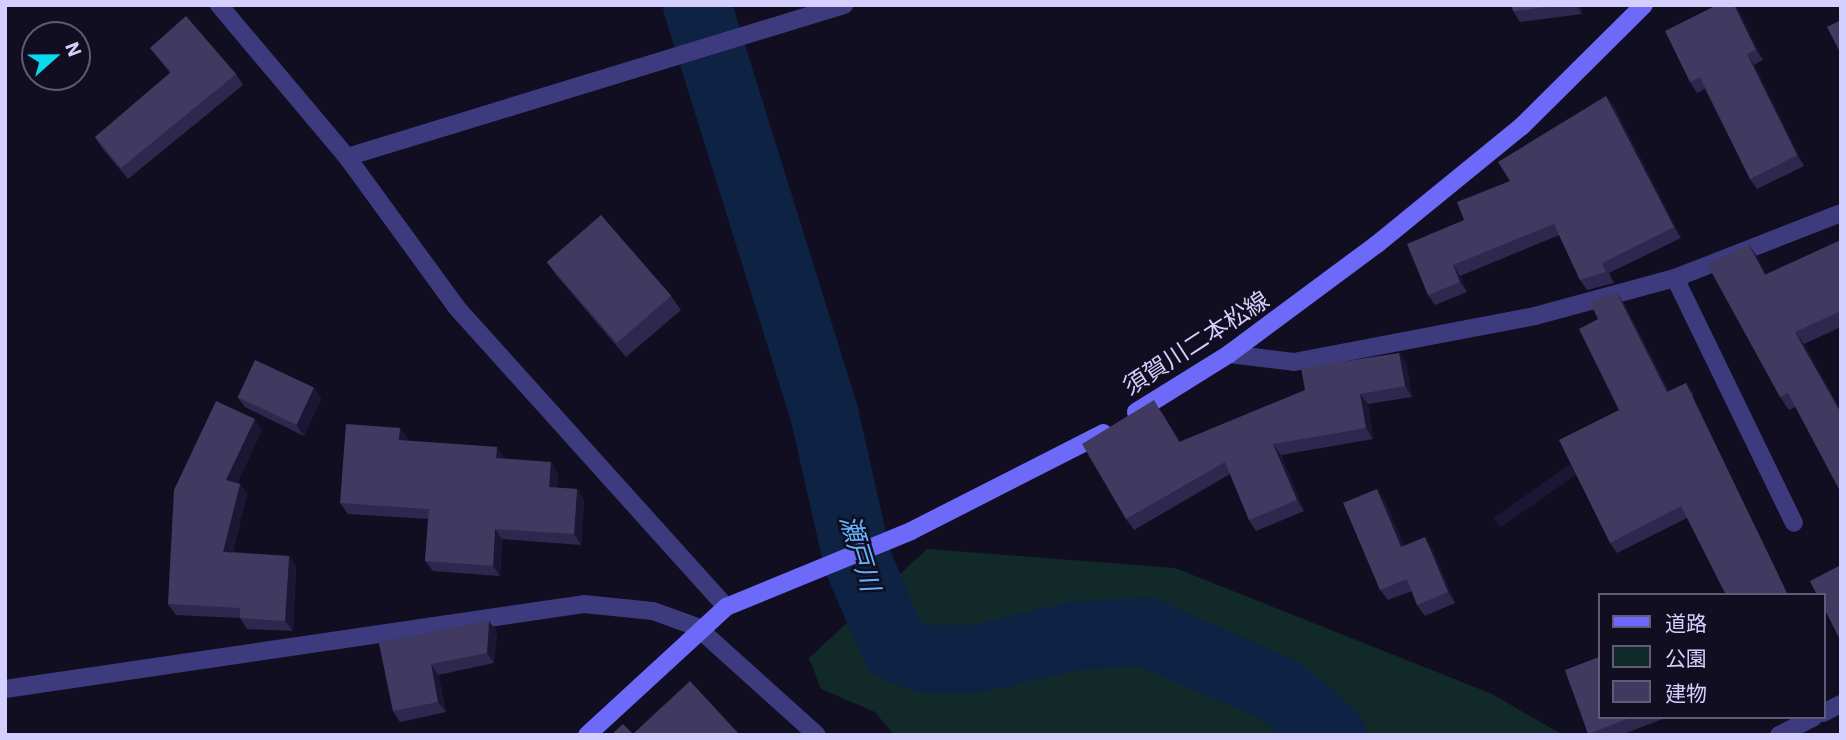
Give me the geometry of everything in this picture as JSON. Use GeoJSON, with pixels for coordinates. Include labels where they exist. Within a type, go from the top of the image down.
{"type":"FeatureCollection","features":[{"type":"Feature","properties":{"kind":"main road","name":"須賀川二本松線"},"geometry":{"type":"LineString","coordinates":[[587,735],[697,627],[726,607],[911,531],[1067,455],[1229,354],[1522,126],[1644,5]]}},
{"type":"Feature","properties":{"kind":"street"},"geometry":{"type":"LineString","coordinates":[[219,5],[347,156],[457,308],[726,607]]}},
{"type":"Feature","properties":{"kind":"street"},"geometry":{"type":"LineString","coordinates":[[347,156],[844,5]]}},
{"type":"Feature","properties":{"kind":"street"},"geometry":{"type":"LineString","coordinates":[[1229,354],[1294,362],[1361,353],[1675,278],[1841,213]]}},
{"type":"Feature","properties":{"kind":"street"},"geometry":{"type":"LineString","coordinates":[[1675,278],[1794,523]]}},
{"type":"Feature","properties":{"kind":"street"},"geometry":{"type":"LineString","coordinates":[[5,689],[584,604],[653,611],[697,627],[817,735]]}},
{"type":"Feature","properties":{"kind":"street"},"geometry":{"type":"LineString","coordinates":[[1825,712],[1841,704]]}},
{"type":"Feature","properties":{"kind":"street"},"geometry":{"type":"LineString","coordinates":[[1779,735],[1810,719]]}},
{"type":"Feature","properties":{"kind":"green space"},"geometry":{"type":"Polygon","coordinates":[[[927,549],[1175,568],[1492,694],[1563,735],[894,735],[875,712],[821,689],[809,658],[927,549]]]}},
{"type":"Feature","properties":{"kind":"building"},"geometry":{"type":"Polygon","coordinates":[[[1512,5],[1563,5],[1513,11],[1512,5]]]}},
{"type":"Feature","properties":{"kind":"building"},"geometry":{"type":"Polygon","coordinates":[[[1717,5],[1734,5],[1756,50],[1747,54],[1797,155],[1750,179],[1700,77],[1690,82],[1665,31],[1717,5]]]}},
{"type":"Feature","properties":{"kind":"building"},"geometry":{"type":"Polygon","coordinates":[[[186,16],[236,74],[121,168],[95,137],[171,72],[150,48],[186,16]]]}},
{"type":"Feature","properties":{"kind":"building"},"geometry":{"type":"Polygon","coordinates":[[[1841,20],[1841,54],[1827,27],[1841,20]]]}},
{"type":"Feature","properties":{"kind":"building"},"geometry":{"type":"Polygon","coordinates":[[[1606,96],[1674,227],[1602,263],[1606,272],[1580,280],[1554,224],[1453,265],[1460,282],[1428,295],[1407,244],[1464,220],[1457,202],[1510,181],[1498,162],[1606,96]]]}},
{"type":"Feature","properties":{"kind":"building"},"geometry":{"type":"Polygon","coordinates":[[[601,215],[671,296],[617,343],[547,262],[601,215]]]}},
{"type":"Feature","properties":{"kind":"building"},"geometry":{"type":"Polygon","coordinates":[[[1841,240],[1841,311],[1795,332],[1841,413],[1841,493],[1788,393],[1780,397],[1707,264],[1749,245],[1765,275],[1841,240]]]}},
{"type":"Feature","properties":{"kind":"building"},"geometry":{"type":"Polygon","coordinates":[[[1617,293],[1667,392],[1686,383],[1787,593],[1725,593],[1681,506],[1610,543],[1559,440],[1619,410],[1579,329],[1598,319],[1589,300],[1617,293]]]}},
{"type":"Feature","properties":{"kind":"building"},"geometry":{"type":"Polygon","coordinates":[[[1399,353],[1405,386],[1360,394],[1366,428],[1273,444],[1297,500],[1249,520],[1225,462],[1126,519],[1082,444],[1154,400],[1179,442],[1305,390],[1301,368],[1399,353]]]}},
{"type":"Feature","properties":{"kind":"building"},"geometry":{"type":"Polygon","coordinates":[[[255,360],[314,387],[297,425],[238,397],[255,360]]]}},
{"type":"Feature","properties":{"kind":"building"},"geometry":{"type":"Polygon","coordinates":[[[216,401],[255,419],[226,480],[240,484],[223,552],[289,556],[285,621],[240,618],[240,608],[168,604],[174,490],[216,401]]]}},
{"type":"Feature","properties":{"kind":"building"},"geometry":{"type":"Polygon","coordinates":[[[346,424],[400,428],[399,440],[497,447],[496,458],[551,462],[549,487],[577,489],[574,534],[495,529],[493,566],[425,561],[429,509],[340,503],[346,424]]]}},
{"type":"Feature","properties":{"kind":"building"},"geometry":{"type":"Polygon","coordinates":[[[1377,489],[1401,547],[1425,537],[1448,592],[1417,605],[1407,579],[1380,590],[1343,503],[1377,489]]]}},
{"type":"Feature","properties":{"kind":"building"},"geometry":{"type":"Polygon","coordinates":[[[1841,565],[1841,637],[1839,638],[1825,610],[1825,593],[1816,593],[1810,581],[1841,565]]]}},
{"type":"Feature","properties":{"kind":"building"},"geometry":{"type":"Polygon","coordinates":[[[489,621],[487,653],[431,664],[438,702],[393,711],[379,643],[489,621]]]}},
{"type":"Feature","properties":{"kind":"building"},"geometry":{"type":"Polygon","coordinates":[[[1598,657],[1598,719],[1627,719],[1588,734],[1565,670],[1598,657]]]}},
{"type":"Feature","properties":{"kind":"building"},"geometry":{"type":"Polygon","coordinates":[[[690,681],[738,733],[736,735],[611,735],[623,724],[633,734],[690,681]]]}},
{"type":"Feature","properties":{"kind":"waterway","name":"瀬戸川"},"geometry":{"type":"LineString","coordinates":[[697,5],[825,417],[858,562],[895,648],[926,659],[976,659],[1075,636],[1146,632],[1281,691],[1333,735]]}}]}
